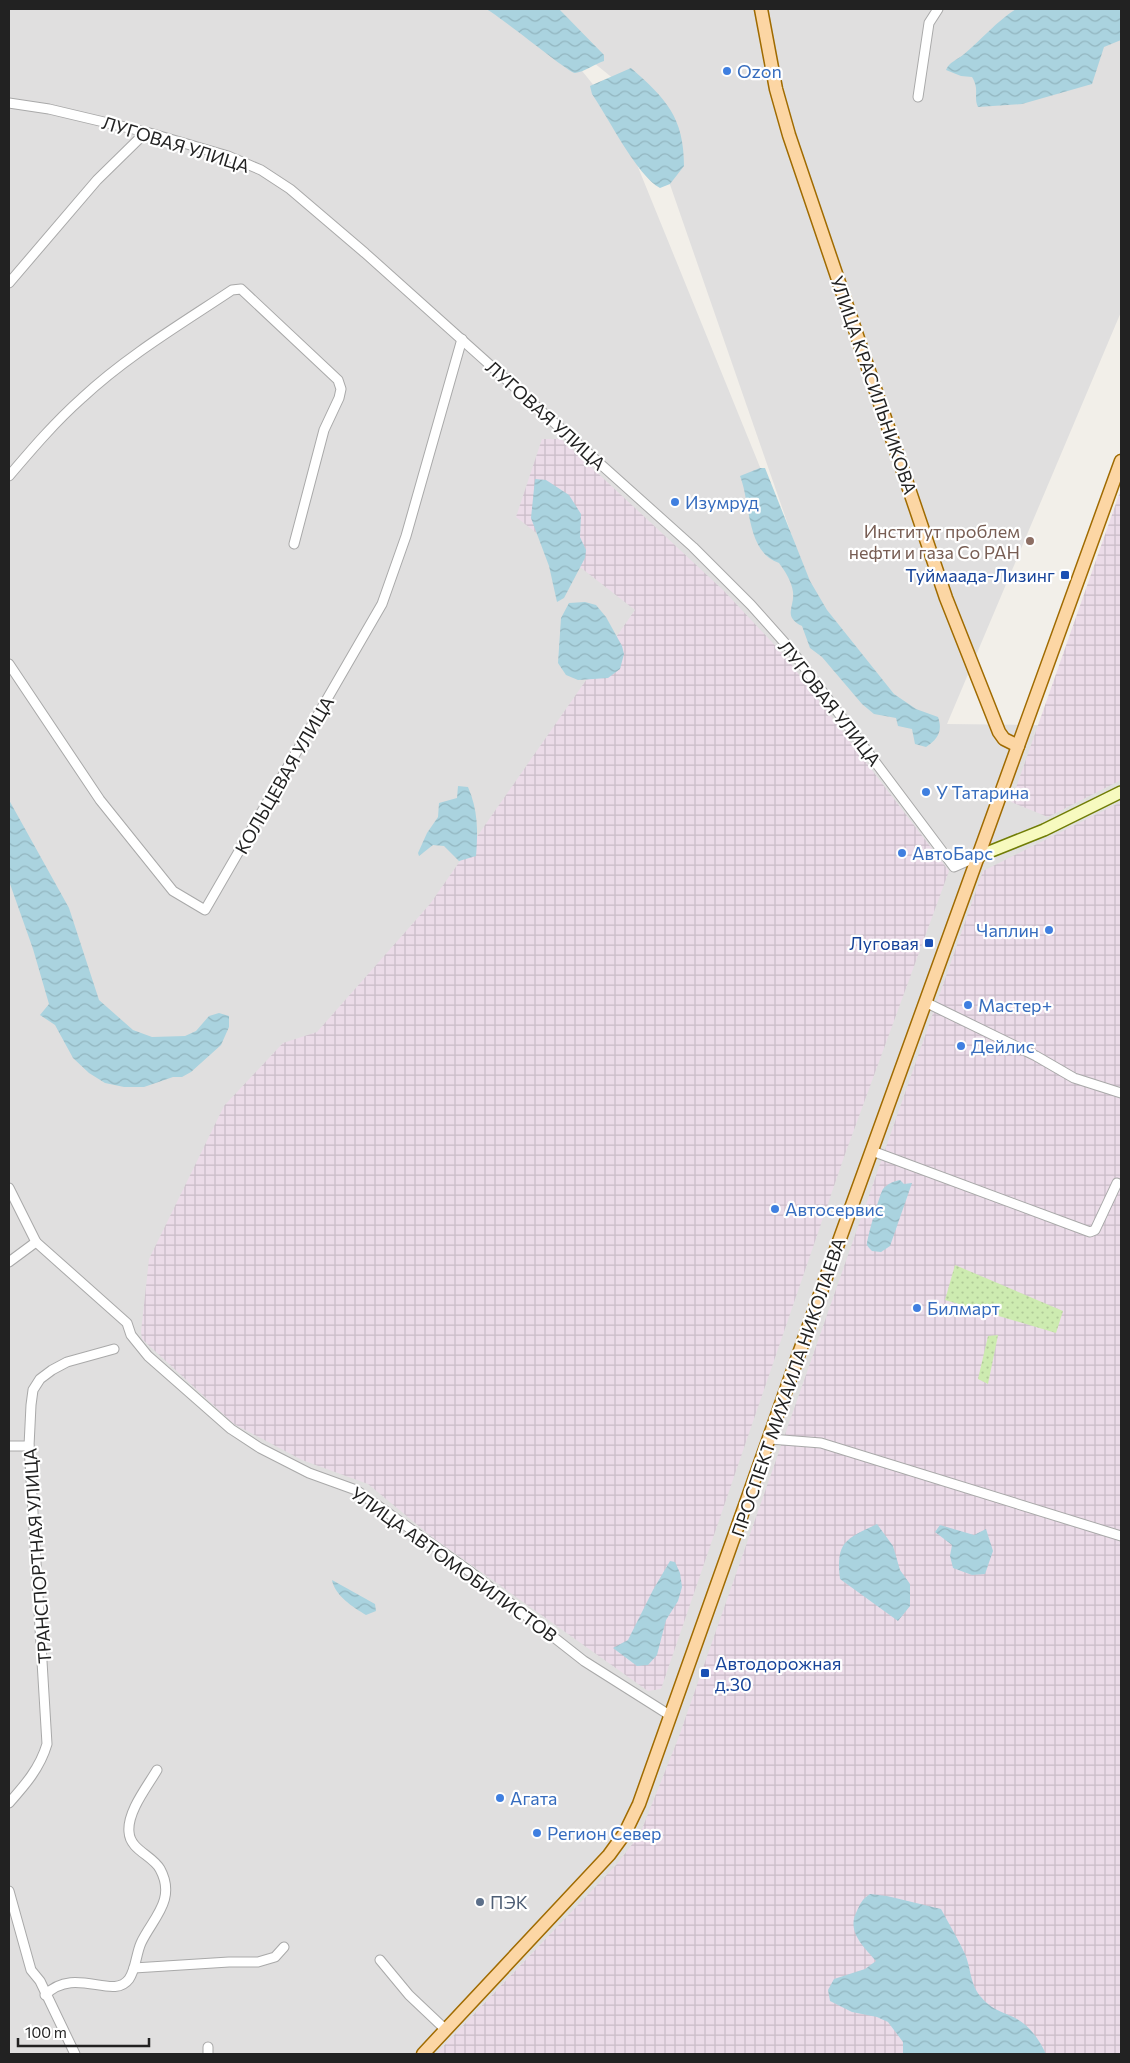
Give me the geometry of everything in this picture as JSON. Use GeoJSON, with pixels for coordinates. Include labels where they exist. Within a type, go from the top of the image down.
{"type":"FeatureCollection","features":[{"type":"Feature","properties":{"kind":"main road","name":"УЛИЦА КРАСИЛЬНИКОВА"},"geometry":{"type":"LineString","coordinates":[[761,9],[782,115],[946,598],[999,732],[1010,743],[1018,746]]}},
{"type":"Feature","properties":{"kind":"main road","name":"ПРОСПЕКТ МИХАИЛА НИКОЛАЕВА"},"geometry":{"type":"LineString","coordinates":[[423,2054],[588,1879],[618,1843],[639,1804],[925,1002],[1121,461]]}},
{"type":"Feature","properties":{"kind":"main road"},"geometry":{"type":"LineString","coordinates":[[979,856],[1044,830],[1121,792]]}},
{"type":"Feature","properties":{"kind":"street"},"geometry":{"type":"LineString","coordinates":[[918,98],[928,23],[938,9]]}},
{"type":"Feature","properties":{"kind":"street","name":"ЛУГОВАЯ УЛИЦА"},"geometry":{"type":"LineString","coordinates":[[9,102],[39,106],[146,132],[228,156],[261,170],[290,188],[462,339],[693,547],[751,605],[792,651],[954,867],[979,856]]}},
{"type":"Feature","properties":{"kind":"street"},"geometry":{"type":"LineString","coordinates":[[9,283],[97,180],[146,132]]}},
{"type":"Feature","properties":{"kind":"street"},"geometry":{"type":"LineString","coordinates":[[9,476],[40,439],[83,397],[144,348],[232,290],[241,289],[338,380],[340,389],[339,398],[324,430],[294,544]]}},
{"type":"Feature","properties":{"kind":"street","name":"КОЛЬЦЕВАЯ УЛИЦА"},"geometry":{"type":"LineString","coordinates":[[9,664],[106,807],[173,891],[205,910],[382,604],[406,536],[462,339]]}},
{"type":"Feature","properties":{"kind":"street"},"geometry":{"type":"LineString","coordinates":[[925,1002],[1036,1056],[1074,1078],[1121,1093]]}},
{"type":"Feature","properties":{"kind":"street"},"geometry":{"type":"LineString","coordinates":[[872,1151],[1090,1232],[1095,1230],[1118,1183]]}},
{"type":"Feature","properties":{"kind":"street","name":"УЛИЦА АВТОМОБИЛИСТОВ"},"geometry":{"type":"LineString","coordinates":[[9,1188],[36,1242],[127,1323],[131,1335],[148,1356],[231,1429],[260,1448],[309,1473],[356,1490],[472,1573],[584,1661],[671,1716]]}},
{"type":"Feature","properties":{"kind":"street"},"geometry":{"type":"LineString","coordinates":[[9,1262],[36,1242]]}},
{"type":"Feature","properties":{"kind":"street","name":"ТРАНСПОРТНАЯ УЛИЦА"},"geometry":{"type":"LineString","coordinates":[[9,1803],[31,1778],[43,1758],[48,1744],[29,1446],[33,1390],[40,1379],[67,1362],[114,1349]]}},
{"type":"Feature","properties":{"kind":"street"},"geometry":{"type":"LineString","coordinates":[[770,1438],[821,1444],[1121,1536]]}},
{"type":"Feature","properties":{"kind":"street"},"geometry":{"type":"LineString","coordinates":[[9,1446],[29,1446]]}},
{"type":"Feature","properties":{"kind":"street"},"geometry":{"type":"LineString","coordinates":[[45,1995],[60,1983],[84,1982],[115,1987],[124,1984],[130,1978],[142,1940],[158,1918],[165,1892],[160,1869],[135,1846],[129,1832],[133,1813],[157,1770]]}},
{"type":"Feature","properties":{"kind":"street"},"geometry":{"type":"LineString","coordinates":[[9,1891],[32,1970],[75,2054]]}},
{"type":"Feature","properties":{"kind":"street"},"geometry":{"type":"LineString","coordinates":[[134,1968],[258,1962],[275,1957],[284,1947]]}},
{"type":"Feature","properties":{"kind":"street"},"geometry":{"type":"LineString","coordinates":[[380,1960],[409,1995],[446,2030]]}},
{"type":"Feature","properties":{"kind":"shaded area"},"geometry":{"type":"Polygon","coordinates":[[[9,9],[1121,9],[1121,312],[947,724],[1121,726],[1121,2054],[9,2054],[9,9]],[[541,20],[616,113],[786,531],[794,542],[641,101],[541,20]]]}},
{"type":"Feature","properties":{"kind":"shaded area"},"geometry":{"type":"Polygon","coordinates":[[[542,439],[561,439],[724,591],[784,655],[949,871],[844,1157],[661,1689],[648,1691],[432,1537],[368,1484],[302,1460],[234,1424],[142,1339],[141,1332],[149,1259],[224,1106],[283,1043],[317,1032],[430,904],[635,610],[516,517],[542,439]]]}},
{"type":"Feature","properties":{"kind":"shaded area"},"geometry":{"type":"Polygon","coordinates":[[[1121,489],[1121,780],[1048,817],[1011,802],[1121,489]]]}},
{"type":"Feature","properties":{"kind":"shaded area"},"geometry":{"type":"Polygon","coordinates":[[[1121,802],[1121,2054],[436,2054],[617,1864],[640,1834],[678,1739],[983,871],[1121,802]]]}},
{"type":"Feature","properties":{"kind":"green space"},"geometry":{"type":"Polygon","coordinates":[[[955,1265],[1063,1311],[1056,1333],[945,1300],[955,1265]]]}},
{"type":"Feature","properties":{"kind":"green space"},"geometry":{"type":"Polygon","coordinates":[[[998,1335],[988,1384],[978,1379],[988,1336],[998,1335]]]}},
{"type":"Feature","properties":{"kind":"water"},"geometry":{"type":"Polygon","coordinates":[[[486,9],[559,9],[604,55],[604,61],[582,71],[575,73],[570,71],[486,9]]]}},
{"type":"Feature","properties":{"kind":"water"},"geometry":{"type":"Polygon","coordinates":[[[1016,9],[1121,9],[1121,40],[1104,47],[1092,84],[1022,104],[978,107],[976,86],[972,77],[961,76],[946,70],[947,67],[1016,9]]]}},
{"type":"Feature","properties":{"kind":"water"},"geometry":{"type":"Polygon","coordinates":[[[631,68],[671,110],[681,134],[684,166],[670,184],[660,188],[642,171],[623,145],[592,94],[590,86],[631,68]]]}},
{"type":"Feature","properties":{"kind":"water"},"geometry":{"type":"Polygon","coordinates":[[[760,468],[765,468],[810,581],[827,610],[894,694],[916,709],[938,717],[940,731],[934,741],[926,747],[915,744],[912,729],[898,726],[896,718],[874,714],[862,704],[822,657],[810,648],[802,626],[792,619],[793,592],[791,584],[779,563],[768,557],[755,538],[740,476],[760,468]]]}},
{"type":"Feature","properties":{"kind":"water"},"geometry":{"type":"Polygon","coordinates":[[[535,479],[546,480],[569,495],[581,514],[580,537],[586,550],[585,558],[564,598],[557,602],[549,566],[531,518],[535,479]]]}},
{"type":"Feature","properties":{"kind":"water"},"geometry":{"type":"Polygon","coordinates":[[[585,602],[596,605],[606,617],[622,646],[624,654],[620,669],[608,678],[578,680],[566,675],[558,663],[561,618],[569,603],[585,602]]]}},
{"type":"Feature","properties":{"kind":"water"},"geometry":{"type":"Polygon","coordinates":[[[458,786],[468,787],[474,804],[477,829],[476,856],[459,861],[444,846],[433,845],[419,856],[418,853],[427,833],[438,817],[439,803],[457,798],[458,786]]]}},
{"type":"Feature","properties":{"kind":"water"},"geometry":{"type":"Polygon","coordinates":[[[9,800],[69,908],[99,1000],[133,1030],[152,1037],[185,1036],[196,1031],[209,1016],[219,1013],[229,1016],[229,1027],[221,1045],[191,1072],[182,1077],[173,1077],[144,1087],[124,1087],[105,1083],[89,1073],[73,1058],[55,1025],[40,1015],[49,1004],[33,949],[9,881],[9,800]]]}},
{"type":"Feature","properties":{"kind":"water"},"geometry":{"type":"Polygon","coordinates":[[[900,1180],[904,1184],[912,1183],[890,1246],[881,1252],[872,1251],[867,1242],[881,1192],[889,1184],[900,1180]]]}},
{"type":"Feature","properties":{"kind":"water"},"geometry":{"type":"Polygon","coordinates":[[[877,1524],[893,1546],[900,1570],[910,1584],[910,1606],[898,1621],[840,1579],[840,1557],[845,1543],[850,1538],[877,1524]]]}},
{"type":"Feature","properties":{"kind":"water"},"geometry":{"type":"Polygon","coordinates":[[[940,1525],[974,1535],[986,1529],[993,1551],[985,1574],[972,1575],[953,1568],[950,1556],[952,1545],[935,1532],[940,1525]]]}},
{"type":"Feature","properties":{"kind":"water"},"geometry":{"type":"Polygon","coordinates":[[[670,1561],[675,1562],[680,1573],[682,1587],[678,1601],[666,1620],[657,1655],[648,1665],[637,1666],[613,1648],[628,1640],[670,1561]]]}},
{"type":"Feature","properties":{"kind":"water"},"geometry":{"type":"Polygon","coordinates":[[[332,1580],[375,1604],[376,1611],[366,1615],[356,1608],[341,1596],[332,1580]]]}},
{"type":"Feature","properties":{"kind":"water"},"geometry":{"type":"Polygon","coordinates":[[[870,1894],[887,1896],[941,1909],[965,1954],[977,1992],[990,2005],[1017,2019],[1026,2026],[1038,2039],[1046,2054],[903,2054],[903,2042],[888,2022],[877,2017],[852,2012],[830,2001],[828,1990],[834,1979],[865,1969],[876,1961],[858,1939],[854,1927],[856,1913],[863,1900],[870,1894]]]}},
{"type":"Feature","properties":{"kind":"place","name":"Ozon"},"geometry":{"type":"Point","coordinates":[727,71]}},
{"type":"Feature","properties":{"kind":"place","name":"Изумруд"},"geometry":{"type":"Point","coordinates":[675,502]}},
{"type":"Feature","properties":{"kind":"place","name":"Институт проблем нефти и газа Со РАН"},"geometry":{"type":"Point","coordinates":[1030,541]}},
{"type":"Feature","properties":{"kind":"place","name":"Туймаада-Лизинг"},"geometry":{"type":"Point","coordinates":[1065,575]}},
{"type":"Feature","properties":{"kind":"place","name":"У Татарина"},"geometry":{"type":"Point","coordinates":[926,792]}},
{"type":"Feature","properties":{"kind":"place","name":"АвтоБарс"},"geometry":{"type":"Point","coordinates":[902,853]}},
{"type":"Feature","properties":{"kind":"place","name":"Чаплин"},"geometry":{"type":"Point","coordinates":[1049,930]}},
{"type":"Feature","properties":{"kind":"place","name":"Луговая"},"geometry":{"type":"Point","coordinates":[929,943]}},
{"type":"Feature","properties":{"kind":"place","name":"Мастер+"},"geometry":{"type":"Point","coordinates":[968,1005]}},
{"type":"Feature","properties":{"kind":"place","name":"Дейлис"},"geometry":{"type":"Point","coordinates":[961,1046]}},
{"type":"Feature","properties":{"kind":"place","name":"Автосервис"},"geometry":{"type":"Point","coordinates":[775,1209]}},
{"type":"Feature","properties":{"kind":"place","name":"Билмарт"},"geometry":{"type":"Point","coordinates":[917,1308]}},
{"type":"Feature","properties":{"kind":"place","name":"Автодорожная д.30"},"geometry":{"type":"Point","coordinates":[705,1673]}},
{"type":"Feature","properties":{"kind":"place","name":"Агата"},"geometry":{"type":"Point","coordinates":[500,1798]}},
{"type":"Feature","properties":{"kind":"place","name":"Регион Север"},"geometry":{"type":"Point","coordinates":[537,1833]}},
{"type":"Feature","properties":{"kind":"place","name":"ПЭК"},"geometry":{"type":"Point","coordinates":[480,1902]}}]}
